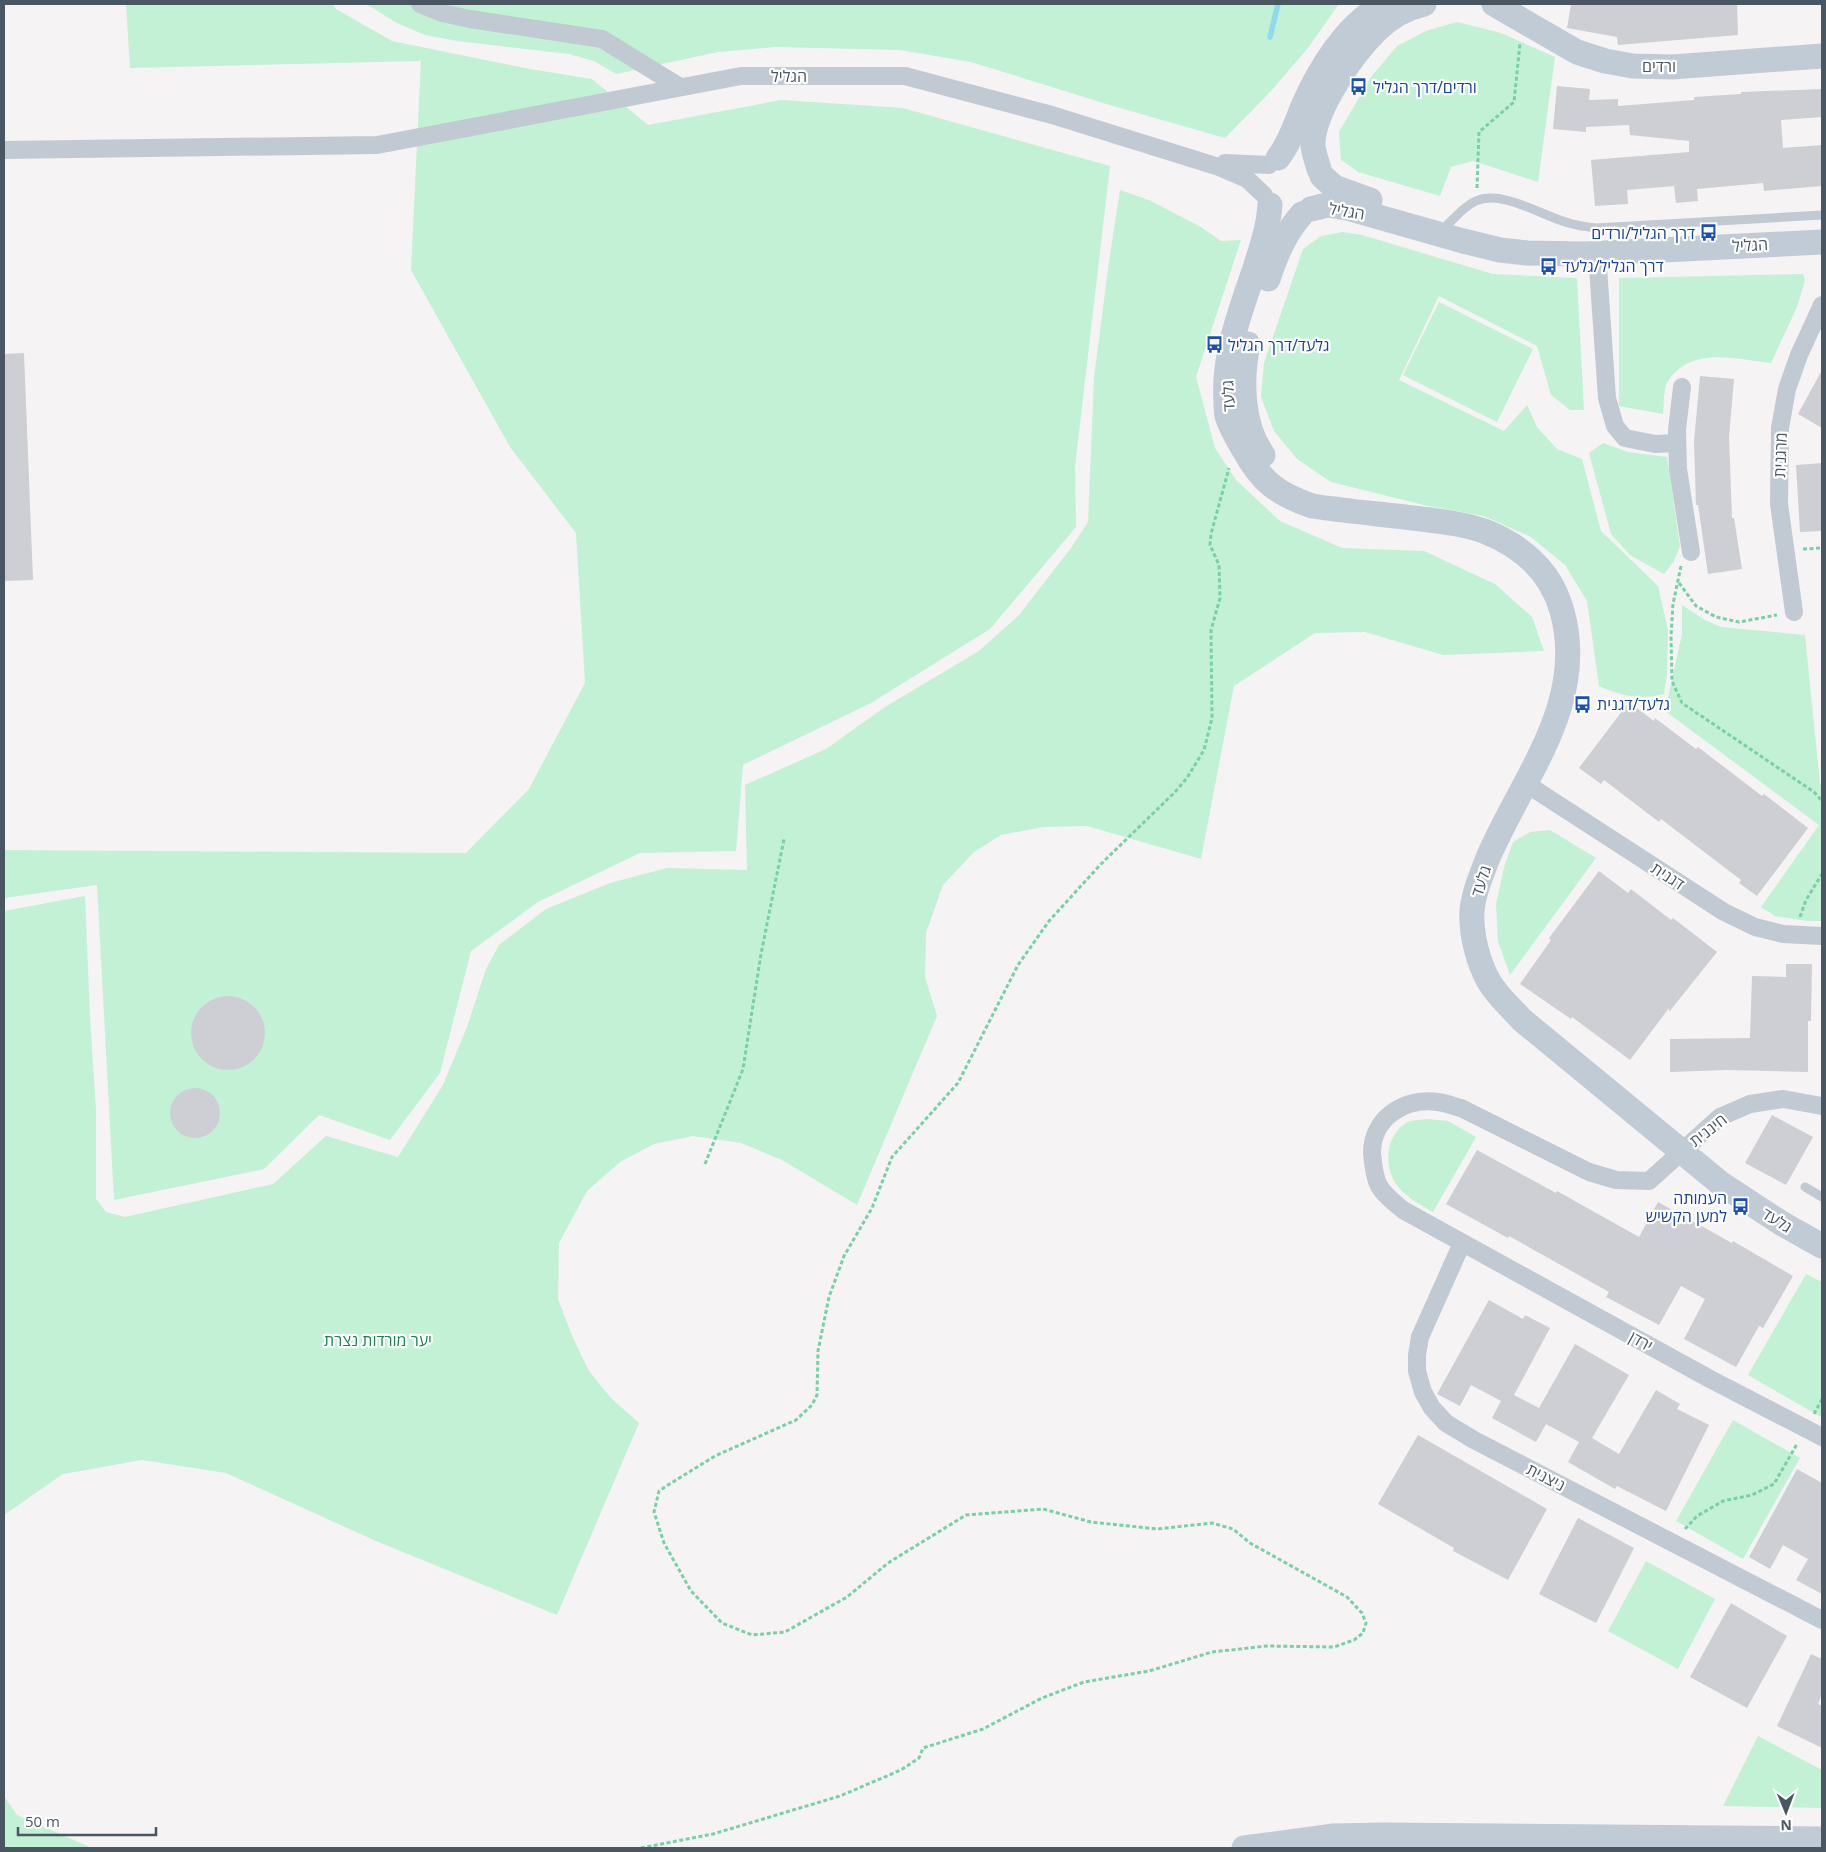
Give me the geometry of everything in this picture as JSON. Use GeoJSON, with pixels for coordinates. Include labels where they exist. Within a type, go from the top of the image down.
{"type":"FeatureCollection","features":[{"type":"Feature","properties":{"kind":"street"},"geometry":{"type":"LineString","coordinates":[[420,4],[442,13],[470,19],[602,40],[680,87]]}},
{"type":"Feature","properties":{"kind":"street"},"geometry":{"type":"LineString","coordinates":[[1384,4],[1362,19],[1345,36],[1317,78],[1284,150],[1273,162],[1263,180],[1267,200],[1281,212],[1291,215],[1306,211],[1318,201],[1323,189],[1313,146],[1316,127],[1322,111],[1342,75],[1360,48],[1378,29],[1397,14],[1424,4]]}},
{"type":"Feature","properties":{"kind":"street","name":"ורדים"},"geometry":{"type":"LineString","coordinates":[[1476,4],[1501,8],[1577,52],[1605,61],[1633,66],[1672,67],[1822,56]]}},
{"type":"Feature","properties":{"kind":"street","name":"הגליל"},"geometry":{"type":"LineString","coordinates":[[4,150],[377,145],[741,76],[905,76],[1052,115],[1219,167],[1247,179],[1267,200]]}},
{"type":"Feature","properties":{"kind":"street"},"geometry":{"type":"LineString","coordinates":[[1273,162],[1288,154],[1298,154],[1312,161],[1320,172]]}},
{"type":"Feature","properties":{"kind":"street","name":"הגליל"},"geometry":{"type":"LineString","coordinates":[[1195,159],[1238,165],[1273,162]]}},
{"type":"Feature","properties":{"kind":"street","name":"הגליל"},"geometry":{"type":"LineString","coordinates":[[1320,172],[1328,183],[1346,192],[1527,253]]}},
{"type":"Feature","properties":{"kind":"street","name":"גלעד"},"geometry":{"type":"LineString","coordinates":[[1267,200],[1266,234],[1234,335],[1225,386],[1227,415],[1237,439],[1259,475],[1273,487],[1291,498],[1312,506],[1455,523],[1483,531],[1509,543],[1533,560],[1549,578],[1560,603],[1567,627],[1569,650],[1568,675],[1562,701],[1553,727],[1492,848],[1475,895],[1472,921],[1477,950],[1486,976],[1494,990],[1522,1020],[1720,1183],[1781,1223],[1822,1246]]}},
{"type":"Feature","properties":{"kind":"street","name":"הגליל"},"geometry":{"type":"LineString","coordinates":[[1306,211],[1327,206],[1347,208],[1500,250],[1557,255],[1822,242]]}},
{"type":"Feature","properties":{"kind":"street","name":"גלעד"},"geometry":{"type":"LineString","coordinates":[[1306,211],[1291,227],[1281,244],[1248,344],[1244,366],[1245,407],[1251,430],[1260,451],[1272,467],[1287,481],[1310,497],[1359,512]]}},
{"type":"Feature","properties":{"kind":"street"},"geometry":{"type":"LineString","coordinates":[[1597,253],[1608,398],[1615,426],[1625,438],[1655,444],[1677,442]]}},
{"type":"Feature","properties":{"kind":"street","name":"מרגנית"},"geometry":{"type":"LineString","coordinates":[[1794,612],[1779,504],[1780,428],[1787,389],[1799,355],[1822,305]]}},
{"type":"Feature","properties":{"kind":"street"},"geometry":{"type":"LineString","coordinates":[[1682,387],[1677,442],[1678,469],[1691,552]]}},
{"type":"Feature","properties":{"kind":"street","name":"דגנית"},"geometry":{"type":"LineString","coordinates":[[1525,784],[1724,912],[1755,927],[1783,934],[1822,936]]}},
{"type":"Feature","properties":{"kind":"street","name":"חיננית"},"geometry":{"type":"LineString","coordinates":[[1462,1243],[1403,1210],[1379,1186],[1373,1164],[1372,1147],[1377,1130],[1385,1118],[1398,1107],[1416,1102],[1438,1102],[1460,1108],[1589,1172],[1616,1180],[1649,1181],[1720,1116],[1750,1104],[1783,1099],[1822,1106]]}},
{"type":"Feature","properties":{"kind":"street","name":"ירדן"},"geometry":{"type":"LineString","coordinates":[[1462,1243],[1710,1379],[1822,1437]]}},
{"type":"Feature","properties":{"kind":"street","name":"ניצנית"},"geometry":{"type":"LineString","coordinates":[[1462,1243],[1420,1337],[1418,1346],[1417,1370],[1423,1392],[1432,1408],[1446,1423],[1474,1440],[1822,1620]]}},
{"type":"Feature","properties":{"kind":"street"},"geometry":{"type":"LineString","coordinates":[[1244,1848],[1334,1836],[1383,1835],[1822,1839]]}},
{"type":"Feature","properties":{"kind":"lane"},"geometry":{"type":"LineString","coordinates":[[1446,226],[1476,201],[1489,198],[1531,207],[1568,223],[1596,228],[1822,215]]}},
{"type":"Feature","properties":{"kind":"lane"},"geometry":{"type":"LineString","coordinates":[[1805,1187],[1822,1197]]}},
{"type":"Feature","properties":{"kind":"path"},"geometry":{"type":"LineString","coordinates":[[1476,201],[1479,132],[1514,102],[1520,42],[1501,8]]}},
{"type":"Feature","properties":{"kind":"path"},"geometry":{"type":"LineString","coordinates":[[641,1848],[713,1834],[840,1796],[901,1770],[920,1758],[924,1748],[983,1729],[1042,1698],[1084,1682],[1149,1671],[1212,1652],[1268,1646],[1334,1647],[1354,1640],[1363,1633],[1366,1623],[1362,1612],[1347,1597],[1250,1543],[1233,1530],[1212,1523],[1157,1529],[1092,1522],[1043,1509],[966,1516],[888,1563],[847,1597],[785,1632],[752,1635],[722,1623],[691,1591],[664,1543],[654,1512],[659,1491],[668,1484],[715,1456],[796,1420],[812,1405],[817,1395],[818,1351],[829,1297],[844,1256],[872,1208],[892,1157],[958,1083],[1018,966],[1049,921],[1101,864],[1175,792],[1187,778],[1204,750],[1212,718],[1211,630],[1220,598],[1219,565],[1210,545],[1210,534],[1237,439]]}},
{"type":"Feature","properties":{"kind":"path"},"geometry":{"type":"LineString","coordinates":[[1691,552],[1682,565],[1673,604],[1671,637],[1672,681],[1682,703],[1814,792],[1822,801]]}},
{"type":"Feature","properties":{"kind":"path"},"geometry":{"type":"LineString","coordinates":[[1679,582],[1696,606],[1716,616],[1739,622],[1794,612]]}},
{"type":"Feature","properties":{"kind":"path"},"geometry":{"type":"LineString","coordinates":[[705,1164],[743,1069],[761,954],[784,839]]}},
{"type":"Feature","properties":{"kind":"path"},"geometry":{"type":"LineString","coordinates":[[1797,935],[1806,900],[1822,874]]}},
{"type":"Feature","properties":{"kind":"path"},"geometry":{"type":"LineString","coordinates":[[1672,1543],[1697,1516],[1724,1501],[1752,1495],[1774,1484],[1822,1399]]}},
{"type":"Feature","properties":{"kind":"green space"},"geometry":{"type":"Polygon","coordinates":[[[126,4],[333,4],[336,9],[392,41],[530,69],[592,79],[648,125],[781,100],[903,108],[1110,166],[1075,467],[1076,527],[990,629],[871,703],[743,765],[736,851],[640,853],[538,902],[471,951],[440,1073],[390,1140],[319,1115],[264,1169],[114,1200],[97,885],[4,898],[4,850],[466,853],[529,789],[585,683],[576,533],[510,447],[411,270],[421,61],[130,68],[126,4]]]}},
{"type":"Feature","properties":{"kind":"green space"},"geometry":{"type":"Polygon","coordinates":[[[366,4],[1339,4],[1308,48],[1271,91],[1225,138],[971,62],[900,50],[775,47],[718,52],[616,74],[594,61],[569,54],[457,41],[425,35],[397,23],[366,4]]]}},
{"type":"Feature","properties":{"kind":"green space"},"geometry":{"type":"Polygon","coordinates":[[[1457,22],[1501,33],[1555,57],[1538,182],[1473,161],[1451,167],[1440,196],[1358,172],[1341,160],[1339,132],[1371,77],[1397,46],[1426,31],[1457,22]]]}},
{"type":"Feature","properties":{"kind":"green space","name":"יער מורדות נצרת"},"geometry":{"type":"Polygon","coordinates":[[[1120,190],[1149,200],[1201,227],[1221,241],[1241,240],[1196,377],[1215,448],[1236,480],[1280,521],[1342,548],[1424,551],[1495,584],[1532,617],[1544,651],[1443,655],[1365,632],[1315,633],[1234,686],[1201,859],[1087,826],[1044,827],[1001,835],[974,852],[943,885],[926,933],[925,977],[937,1016],[857,1205],[782,1160],[741,1143],[693,1136],[654,1144],[620,1162],[587,1191],[559,1243],[558,1299],[573,1338],[589,1371],[611,1398],[639,1423],[557,1615],[376,1541],[226,1473],[142,1460],[63,1474],[4,1515],[4,911],[85,896],[96,1110],[96,1199],[106,1212],[125,1217],[273,1184],[326,1136],[398,1157],[443,1085],[467,1027],[486,969],[499,945],[546,909],[610,883],[667,868],[747,870],[745,785],[826,749],[885,707],[979,651],[1019,615],[1071,548],[1088,522],[1094,377],[1120,190]]]}},
{"type":"Feature","properties":{"kind":"green space"},"geometry":{"type":"Polygon","coordinates":[[[1343,232],[1362,235],[1493,274],[1577,278],[1584,410],[1570,410],[1551,395],[1537,346],[1439,296],[1399,380],[1504,431],[1527,405],[1537,427],[1557,449],[1582,459],[1601,531],[1658,586],[1668,630],[1667,674],[1664,694],[1639,697],[1615,692],[1599,686],[1587,601],[1565,565],[1531,537],[1484,516],[1428,506],[1331,482],[1297,459],[1274,431],[1261,397],[1264,363],[1303,249],[1321,236],[1343,232]]]}},
{"type":"Feature","properties":{"kind":"green space"},"geometry":{"type":"Polygon","coordinates":[[[1803,274],[1805,280],[1797,307],[1771,363],[1714,357],[1700,359],[1688,363],[1676,371],[1667,383],[1664,394],[1663,414],[1619,406],[1619,278],[1803,274]]]}},
{"type":"Feature","properties":{"kind":"green space"},"geometry":{"type":"Polygon","coordinates":[[[1439,302],[1533,349],[1497,422],[1403,375],[1439,302]]]}},
{"type":"Feature","properties":{"kind":"green space"},"geometry":{"type":"Polygon","coordinates":[[[1603,443],[1628,452],[1667,457],[1680,546],[1674,561],[1664,574],[1630,555],[1611,534],[1589,453],[1603,443]]]}},
{"type":"Feature","properties":{"kind":"green space"},"geometry":{"type":"Polygon","coordinates":[[[1682,605],[1705,620],[1721,627],[1805,635],[1820,784],[1822,784],[1822,921],[1807,921],[1775,916],[1761,907],[1819,825],[1665,711],[1682,634],[1682,605]]]}},
{"type":"Feature","properties":{"kind":"green space"},"geometry":{"type":"Polygon","coordinates":[[[1550,830],[1596,858],[1510,975],[1498,941],[1496,904],[1505,864],[1513,842],[1530,832],[1550,830]]]}},
{"type":"Feature","properties":{"kind":"green space"},"geometry":{"type":"Polygon","coordinates":[[[1427,1119],[1448,1121],[1476,1137],[1433,1212],[1413,1200],[1399,1188],[1392,1176],[1388,1159],[1391,1142],[1401,1127],[1410,1121],[1427,1119]]]}},
{"type":"Feature","properties":{"kind":"green space"},"geometry":{"type":"Polygon","coordinates":[[[1806,1274],[1822,1282],[1821,1417],[1748,1375],[1806,1274]]]}},
{"type":"Feature","properties":{"kind":"green space"},"geometry":{"type":"Polygon","coordinates":[[[1733,1420],[1800,1458],[1743,1559],[1676,1521],[1733,1420]]]}},
{"type":"Feature","properties":{"kind":"green space"},"geometry":{"type":"Polygon","coordinates":[[[1646,1561],[1715,1599],[1678,1669],[1608,1631],[1646,1561]]]}},
{"type":"Feature","properties":{"kind":"green space"},"geometry":{"type":"Polygon","coordinates":[[[1758,1736],[1822,1770],[1822,1808],[1723,1806],[1758,1736]]]}},
{"type":"Feature","properties":{"kind":"green space"},"geometry":{"type":"Polygon","coordinates":[[[4,1796],[17,1815],[92,1848],[4,1848],[4,1796]]]}},
{"type":"Feature","properties":{"kind":"building"},"geometry":{"type":"Polygon","coordinates":[[[1571,4],[1737,4],[1738,35],[1618,45],[1617,37],[1567,28],[1571,4]]]}},
{"type":"Feature","properties":{"kind":"building"},"geometry":{"type":"Polygon","coordinates":[[[1557,86],[1590,89],[1589,100],[1618,99],[1618,106],[1694,100],[1694,97],[1741,94],[1741,92],[1822,89],[1822,117],[1781,120],[1783,148],[1822,145],[1822,186],[1764,191],[1763,183],[1697,189],[1698,201],[1676,203],[1674,186],[1627,190],[1628,204],[1595,206],[1591,160],[1689,152],[1689,141],[1630,135],[1629,125],[1586,127],[1586,132],[1553,129],[1557,86]]]}},
{"type":"Feature","properties":{"kind":"building"},"geometry":{"type":"Polygon","coordinates":[[[24,353],[33,580],[4,581],[4,354],[24,353]]]}},
{"type":"Feature","properties":{"kind":"building"},"geometry":{"type":"Polygon","coordinates":[[[1822,370],[1822,428],[1798,414],[1822,370]]]}},
{"type":"Feature","properties":{"kind":"building"},"geometry":{"type":"Polygon","coordinates":[[[1700,376],[1734,379],[1729,437],[1732,518],[1734,518],[1742,569],[1708,574],[1698,505],[1696,505],[1694,441],[1700,376]]]}},
{"type":"Feature","properties":{"kind":"building"},"geometry":{"type":"Polygon","coordinates":[[[1822,463],[1822,531],[1800,532],[1796,465],[1822,463]]]}},
{"type":"Feature","properties":{"kind":"building"},"geometry":{"type":"Polygon","coordinates":[[[1629,702],[1654,721],[1655,718],[1696,749],[1698,747],[1762,796],[1764,794],[1808,828],[1757,896],[1739,883],[1741,880],[1661,819],[1659,822],[1604,780],[1601,784],[1579,768],[1629,702]]]}},
{"type":"Feature","properties":{"kind":"building"},"geometry":{"type":"Polygon","coordinates":[[[1599,871],[1628,893],[1631,889],[1717,952],[1669,1012],[1669,1008],[1630,1060],[1572,1017],[1571,1019],[1520,984],[1551,940],[1549,938],[1599,871]]]}},
{"type":"Feature","properties":{"kind":"building"},"geometry":{"type":"Polygon","coordinates":[[[1786,964],[1812,964],[1811,1021],[1808,1021],[1808,1072],[1726,1070],[1670,1072],[1670,1039],[1750,1038],[1752,976],[1786,977],[1786,964]]]}},
{"type":"Feature","properties":{"kind":"building"},"geometry":{"type":"Polygon","coordinates":[[[228,996],[249,1002],[259,1012],[265,1033],[259,1054],[249,1064],[228,1070],[207,1064],[197,1054],[191,1033],[197,1012],[207,1002],[228,996]]]}},
{"type":"Feature","properties":{"kind":"building"},"geometry":{"type":"Polygon","coordinates":[[[190,1088],[200,1088],[213,1095],[220,1108],[220,1118],[213,1131],[200,1138],[190,1138],[181,1134],[174,1127],[170,1118],[170,1108],[174,1099],[181,1092],[190,1088]]]}},
{"type":"Feature","properties":{"kind":"building"},"geometry":{"type":"Polygon","coordinates":[[[1772,1115],[1813,1137],[1786,1185],[1745,1163],[1772,1115]]]}},
{"type":"Feature","properties":{"kind":"building"},"geometry":{"type":"Polygon","coordinates":[[[1477,1150],[1556,1193],[1557,1191],[1639,1237],[1658,1202],[1732,1243],[1733,1241],[1793,1276],[1763,1328],[1759,1326],[1736,1367],[1684,1339],[1705,1299],[1681,1286],[1659,1325],[1606,1297],[1609,1292],[1509,1236],[1508,1238],[1446,1204],[1477,1150]]]}},
{"type":"Feature","properties":{"kind":"building"},"geometry":{"type":"Polygon","coordinates":[[[1489,1300],[1523,1319],[1525,1315],[1550,1328],[1514,1395],[1539,1408],[1575,1344],[1629,1375],[1592,1438],[1619,1454],[1656,1390],[1680,1404],[1677,1409],[1709,1425],[1666,1511],[1617,1486],[1615,1489],[1568,1462],[1579,1442],[1546,1424],[1536,1442],[1492,1418],[1501,1401],[1471,1385],[1460,1406],[1437,1394],[1489,1300]]]}},
{"type":"Feature","properties":{"kind":"building"},"geometry":{"type":"Polygon","coordinates":[[[1418,1435],[1547,1509],[1508,1580],[1453,1551],[1454,1548],[1378,1504],[1418,1435]]]}},
{"type":"Feature","properties":{"kind":"building"},"geometry":{"type":"Polygon","coordinates":[[[1797,1469],[1822,1483],[1822,1594],[1796,1580],[1808,1559],[1783,1545],[1770,1569],[1749,1557],[1797,1469]]]}},
{"type":"Feature","properties":{"kind":"building"},"geometry":{"type":"Polygon","coordinates":[[[1578,1518],[1634,1548],[1596,1623],[1539,1594],[1578,1518]]]}},
{"type":"Feature","properties":{"kind":"building"},"geometry":{"type":"Polygon","coordinates":[[[1731,1603],[1787,1636],[1747,1708],[1690,1677],[1731,1603]]]}},
{"type":"Feature","properties":{"kind":"building"},"geometry":{"type":"Polygon","coordinates":[[[1811,1654],[1822,1659],[1822,1694],[1818,1704],[1822,1706],[1822,1748],[1777,1726],[1811,1654]]]}},
{"type":"Feature","properties":{"kind":"waterway"},"geometry":{"type":"LineString","coordinates":[[1270,37],[1278,4]]}},
{"type":"Feature","properties":{"kind":"place","name":"ורדים/דרך הגליל"},"geometry":{"type":"Point","coordinates":[1359,87]}},
{"type":"Feature","properties":{"kind":"place","name":"דרך הגליל/ורדים"},"geometry":{"type":"Point","coordinates":[1709,233]}},
{"type":"Feature","properties":{"kind":"place","name":"דרך הגליל/גלעד"},"geometry":{"type":"Point","coordinates":[1548,266]}},
{"type":"Feature","properties":{"kind":"place","name":"גלעד/דרך הגליל"},"geometry":{"type":"Point","coordinates":[1214,345]}},
{"type":"Feature","properties":{"kind":"place","name":"גלעד/דגנית"},"geometry":{"type":"Point","coordinates":[1583,704]}},
{"type":"Feature","properties":{"kind":"place","name":"העמותה למען הקשיש"},"geometry":{"type":"Point","coordinates":[1741,1207]}}]}
